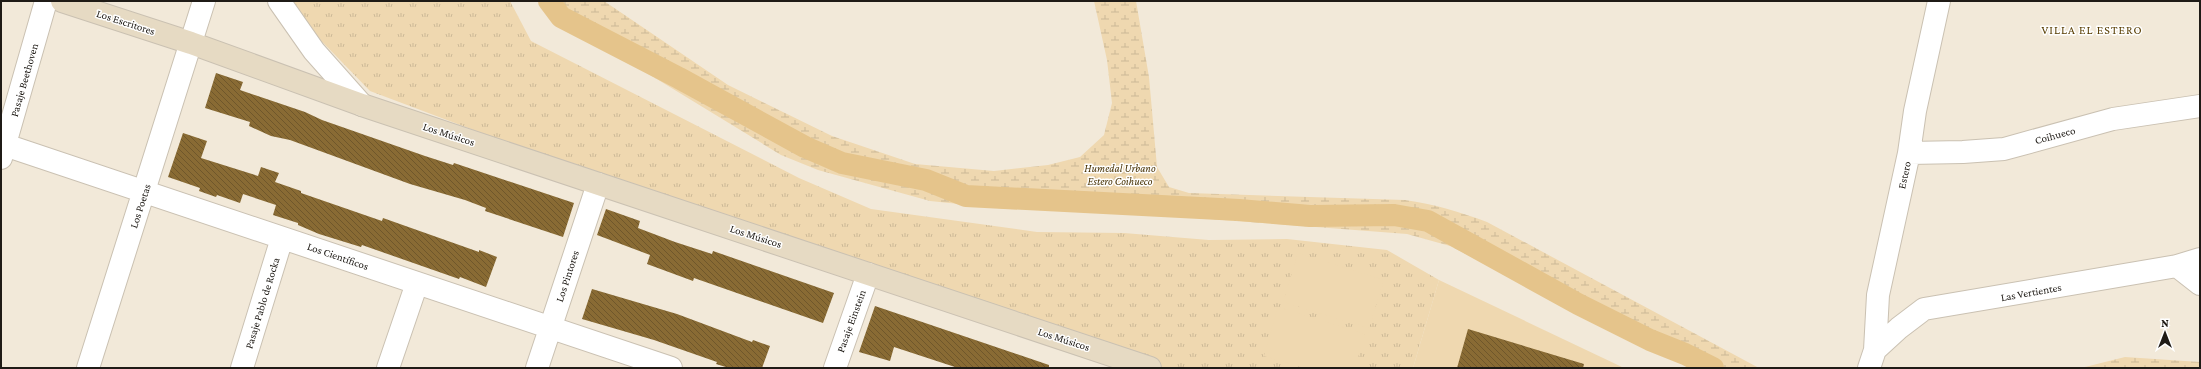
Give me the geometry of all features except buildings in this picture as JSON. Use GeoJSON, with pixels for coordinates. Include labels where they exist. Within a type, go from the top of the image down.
{"type":"FeatureCollection","features":[{"type":"Feature","properties":{"kind":"street","name":"Pasaje Beethoven"},"geometry":{"type":"LineString","coordinates":[[3,151],[46,1]]}},
{"type":"Feature","properties":{"kind":"street","name":"Los Escritores"},"geometry":{"type":"LineString","coordinates":[[62,1],[191,43]]}},
{"type":"Feature","properties":{"kind":"street"},"geometry":{"type":"LineString","coordinates":[[191,43],[204,1]]}},
{"type":"Feature","properties":{"kind":"street","name":"Los Músicos"},"geometry":{"type":"LineString","coordinates":[[279,1],[314,51],[362,105]]}},
{"type":"Feature","properties":{"kind":"street","name":"Estero"},"geometry":{"type":"LineString","coordinates":[[1872,359],[1878,295],[1909,153],[1915,111],[1940,1]]}},
{"type":"Feature","properties":{"kind":"street","name":"Los Músicos"},"geometry":{"type":"LineString","coordinates":[[191,43],[362,105],[1150,368]]}},
{"type":"Feature","properties":{"kind":"street","name":"Los Poetas"},"geometry":{"type":"LineString","coordinates":[[88,368],[191,43]]}},
{"type":"Feature","properties":{"kind":"street","name":"Coihueco"},"geometry":{"type":"LineString","coordinates":[[1909,153],[2004,149],[2113,119],[2200,106]]}},
{"type":"Feature","properties":{"kind":"street","name":"Los Científicos"},"geometry":{"type":"LineString","coordinates":[[3,151],[145,192],[672,368]]}},
{"type":"Feature","properties":{"kind":"street","name":"Los Pintores"},"geometry":{"type":"LineString","coordinates":[[537,368],[598,184]]}},
{"type":"Feature","properties":{"kind":"street","name":"Pasaje Pablo de Rocka"},"geometry":{"type":"LineString","coordinates":[[242,368],[282,238]]}},
{"type":"Feature","properties":{"kind":"street","name":"Las Vertientes"},"geometry":{"type":"LineString","coordinates":[[1872,359],[1899,328],[1924,309],[2177,266],[2200,259]]}},
{"type":"Feature","properties":{"kind":"street"},"geometry":{"type":"LineString","coordinates":[[2177,266],[2200,284]]}},
{"type":"Feature","properties":{"kind":"street","name":"Pasaje Einstein"},"geometry":{"type":"LineString","coordinates":[[834,368],[868,274]]}},
{"type":"Feature","properties":{"kind":"street"},"geometry":{"type":"LineString","coordinates":[[388,368],[417,283]]}},
{"type":"Feature","properties":{"kind":"green space"},"geometry":{"type":"Polygon","coordinates":[[[291,1],[510,1],[531,41],[799,178],[871,209],[1037,232],[1124,233],[1209,240],[1287,239],[1387,250],[1439,280],[1413,368],[1164,368],[596,176],[370,91],[304,23],[291,1]]]}},
{"type":"Feature","properties":{"kind":"green space","name":"Humedal Urbano Estero Coihueco"},"geometry":{"type":"Polygon","coordinates":[[[553,1],[604,1],[728,85],[832,136],[915,164],[994,171],[1048,165],[1080,157],[1104,135],[1112,103],[1107,60],[1094,1],[1136,1],[1149,77],[1157,167],[1169,187],[1189,193],[1405,200],[1437,206],[1457,212],[1487,222],[1759,368],[1694,368],[1450,246],[1407,234],[1091,210],[1007,209],[930,201],[818,170],[781,155],[642,70],[586,33],[553,1]]]}},
{"type":"Feature","properties":{"kind":"green space"},"geometry":{"type":"Polygon","coordinates":[[[1298,253],[1384,280],[1369,328],[1283,302],[1298,253]]]}},
{"type":"Feature","properties":{"kind":"green space"},"geometry":{"type":"Polygon","coordinates":[[[1439,280],[1622,367],[1622,368],[1413,368],[1439,280]]]}},
{"type":"Feature","properties":{"kind":"green space"},"geometry":{"type":"Polygon","coordinates":[[[1278,307],[1365,334],[1355,368],[1304,368],[1264,356],[1278,307]]]}},
{"type":"Feature","properties":{"kind":"green space"},"geometry":{"type":"Polygon","coordinates":[[[2125,357],[2200,362],[2200,368],[2081,368],[2125,357]]]}},
{"type":"Feature","properties":{"kind":"waterway"},"geometry":{"type":"LineString","coordinates":[[549,1],[561,17],[679,78],[805,147],[842,163],[926,180],[966,196],[1239,210],[1310,216],[1394,215],[1428,221],[1578,304],[1650,340],[1685,354],[1713,368]]}},
{"type":"Feature","properties":{"kind":"district","name":"VILLA EL ESTERO"},"geometry":{"type":"Point","coordinates":[2092,30]}}]}
